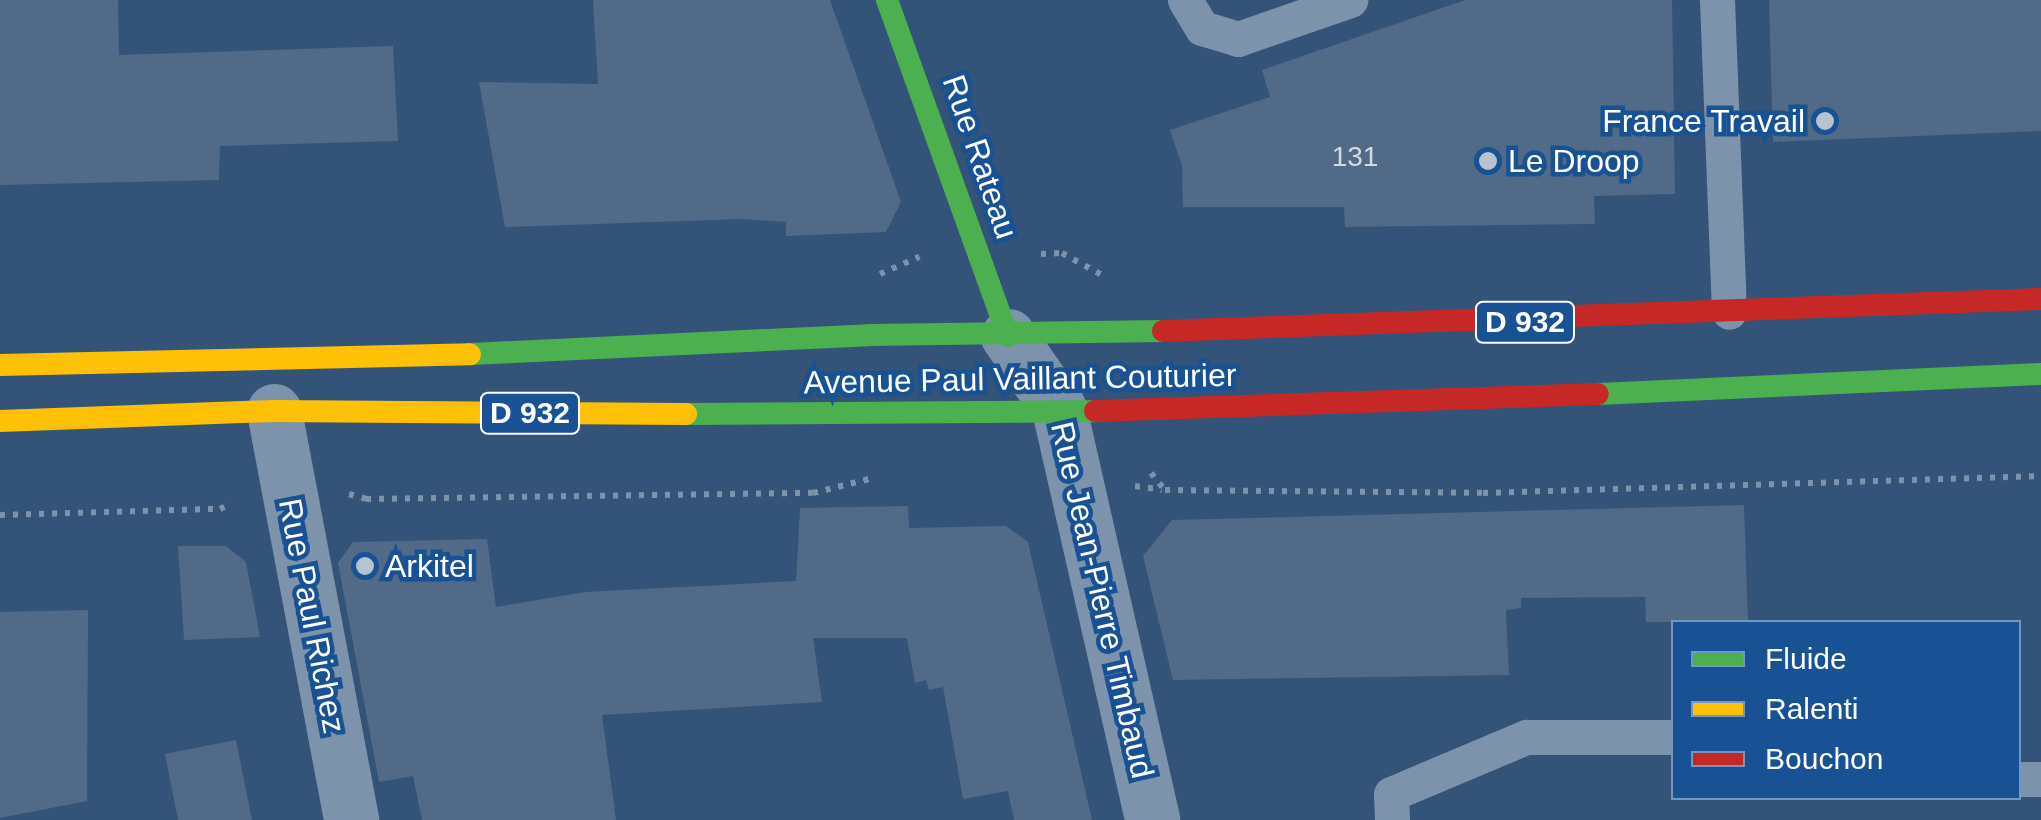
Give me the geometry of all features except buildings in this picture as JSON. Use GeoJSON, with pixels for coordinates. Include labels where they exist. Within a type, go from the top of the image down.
{"type":"FeatureCollection","features":[{"type":"Feature","properties":{"kind":"main road","name":"Rue Rateau"},"geometry":{"type":"LineString","coordinates":[[887,0],[1008,336]]}},
{"type":"Feature","properties":{"kind":"main road","name":"Avenue Paul Vaillant Couturier"},"geometry":{"type":"LineString","coordinates":[[0,365],[451,355],[869,335],[1008,336],[2041,299]]}},
{"type":"Feature","properties":{"kind":"main road","name":"Avenue Paul Vaillant Couturier"},"geometry":{"type":"LineString","coordinates":[[0,421],[274,411],[871,416],[1060,409],[1163,414],[2041,374]]}},
{"type":"Feature","properties":{"kind":"street","name":"Rue Jean-Pierre Timbaud"},"geometry":{"type":"LineString","coordinates":[[1008,336],[1060,409],[1152,820]]}},
{"type":"Feature","properties":{"kind":"street","name":"Rue Paul Richez"},"geometry":{"type":"LineString","coordinates":[[274,411],[351,820]]}},
{"type":"Feature","properties":{"kind":"lane"},"geometry":{"type":"LineString","coordinates":[[1185,0],[1202,28],[1238,39],[1350,0]]}},
{"type":"Feature","properties":{"kind":"lane"},"geometry":{"type":"LineString","coordinates":[[1717,0],[1730,312]]}},
{"type":"Feature","properties":{"kind":"lane"},"geometry":{"type":"LineString","coordinates":[[1392,820],[1391,794],[1526,737],[1671,737]]}},
{"type":"Feature","properties":{"kind":"path"},"geometry":{"type":"LineString","coordinates":[[1193,492],[1483,493],[2041,476]]}},
{"type":"Feature","properties":{"kind":"path"},"geometry":{"type":"LineString","coordinates":[[0,515],[220,509],[287,484],[313,481],[366,499],[813,493],[886,478]]}},
{"type":"Feature","properties":{"kind":"traffic: fast"},"geometry":{"type":"LineString","coordinates":[[887,0],[1008,336]]}},
{"type":"Feature","properties":{"kind":"traffic: fast"},"geometry":{"type":"LineString","coordinates":[[470,354],[869,335],[1163,331]]}},
{"type":"Feature","properties":{"kind":"traffic: fast"},"geometry":{"type":"LineString","coordinates":[[1598,394],[2041,374]]}},
{"type":"Feature","properties":{"kind":"traffic: fast"},"geometry":{"type":"LineString","coordinates":[[686,414],[1095,411]]}},
{"type":"Feature","properties":{"kind":"traffic: slow"},"geometry":{"type":"LineString","coordinates":[[0,365],[470,354]]}},
{"type":"Feature","properties":{"kind":"traffic: slow"},"geometry":{"type":"LineString","coordinates":[[0,421],[274,411],[686,414]]}},
{"type":"Feature","properties":{"kind":"traffic: jam"},"geometry":{"type":"LineString","coordinates":[[1163,331],[2041,299]]}},
{"type":"Feature","properties":{"kind":"traffic: jam"},"geometry":{"type":"LineString","coordinates":[[1095,411],[1598,394]]}},
{"type":"Feature","properties":{"kind":"place","name":"France Travail"},"geometry":{"type":"Point","coordinates":[1825,121]}},
{"type":"Feature","properties":{"kind":"place","name":"Le Droop"},"geometry":{"type":"Point","coordinates":[1488,161]}},
{"type":"Feature","properties":{"kind":"place","name":"Arkitel"},"geometry":{"type":"Point","coordinates":[365,566]}}]}
